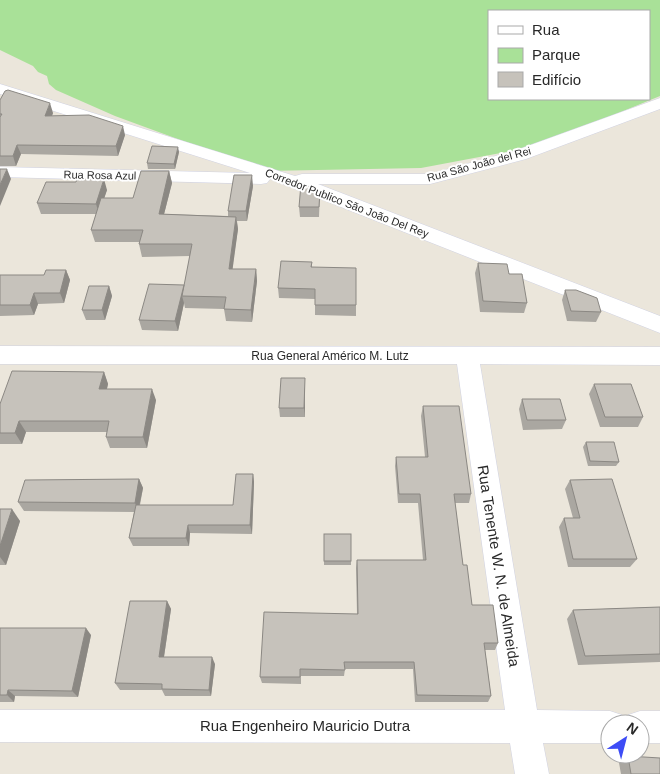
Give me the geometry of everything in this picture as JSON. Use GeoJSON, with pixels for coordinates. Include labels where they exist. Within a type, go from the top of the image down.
{"type":"FeatureCollection","features":[{"type":"Feature","properties":{"kind":"street","name":"Corredor Publico São João Del Rey"},"geometry":{"type":"LineString","coordinates":[[0,89],[290,180],[660,325]]}},
{"type":"Feature","properties":{"kind":"street","name":"Rua São João del Rei"},"geometry":{"type":"LineString","coordinates":[[290,180],[430,179],[520,155],[660,103]]}},
{"type":"Feature","properties":{"kind":"street","name":"Rua Rosa Azul"},"geometry":{"type":"LineString","coordinates":[[0,172],[290,180]]}},
{"type":"Feature","properties":{"kind":"street","name":"Rua General Américo M. Lutz"},"geometry":{"type":"LineString","coordinates":[[0,355],[660,356]]}},
{"type":"Feature","properties":{"kind":"street","name":"Rua Tenente W. N. de Almeida"},"geometry":{"type":"LineString","coordinates":[[467,357],[532,774]]}},
{"type":"Feature","properties":{"kind":"street","name":"Rua Engenheiro Mauricio Dutra"},"geometry":{"type":"LineString","coordinates":[[0,726],[600,726]]}},
{"type":"Feature","properties":{"kind":"green space"},"geometry":{"type":"Polygon","coordinates":[[[0,0],[660,0],[660,96],[538,146],[421,168],[265,171],[115,116],[56,90],[49,84],[47,76],[38,72],[33,66],[0,50],[0,0]]]}},
{"type":"Feature","properties":{"kind":"building"},"geometry":{"type":"Polygon","coordinates":[[[8,90],[50,103],[45,116],[89,115],[123,126],[116,146],[17,145],[13,156],[0,156],[0,117],[2,114],[0,114],[0,100],[5,91],[8,90]]]}},
{"type":"Feature","properties":{"kind":"building"},"geometry":{"type":"Polygon","coordinates":[[[152,146],[178,147],[174,164],[147,163],[152,146]]]}},
{"type":"Feature","properties":{"kind":"building"},"geometry":{"type":"Polygon","coordinates":[[[0,169],[7,169],[0,185],[0,169]]]}},
{"type":"Feature","properties":{"kind":"building"},"geometry":{"type":"Polygon","coordinates":[[[141,171],[169,171],[159,214],[236,217],[229,269],[256,269],[251,310],[224,309],[226,297],[182,296],[192,244],[139,244],[143,230],[91,230],[101,198],[133,198],[141,171]]]}},
{"type":"Feature","properties":{"kind":"building"},"geometry":{"type":"Polygon","coordinates":[[[234,175],[252,175],[246,211],[228,211],[234,175]]]}},
{"type":"Feature","properties":{"kind":"building"},"geometry":{"type":"Polygon","coordinates":[[[77,179],[104,179],[96,204],[37,203],[46,182],[76,182],[77,179]]]}},
{"type":"Feature","properties":{"kind":"building"},"geometry":{"type":"Polygon","coordinates":[[[301,184],[320,190],[319,207],[299,207],[301,184]]]}},
{"type":"Feature","properties":{"kind":"building"},"geometry":{"type":"Polygon","coordinates":[[[281,261],[312,262],[311,267],[356,268],[356,305],[315,305],[315,289],[278,288],[281,261]]]}},
{"type":"Feature","properties":{"kind":"building"},"geometry":{"type":"Polygon","coordinates":[[[478,263],[507,264],[509,274],[522,274],[527,303],[483,301],[478,263]]]}},
{"type":"Feature","properties":{"kind":"building"},"geometry":{"type":"Polygon","coordinates":[[[46,270],[66,270],[60,293],[34,293],[30,305],[0,305],[0,275],[44,275],[46,270]]]}},
{"type":"Feature","properties":{"kind":"building"},"geometry":{"type":"Polygon","coordinates":[[[149,284],[184,285],[175,321],[139,320],[149,284]]]}},
{"type":"Feature","properties":{"kind":"building"},"geometry":{"type":"Polygon","coordinates":[[[89,286],[109,286],[102,310],[82,310],[89,286]]]}},
{"type":"Feature","properties":{"kind":"building"},"geometry":{"type":"Polygon","coordinates":[[[565,290],[576,290],[597,298],[601,312],[571,311],[565,290]]]}},
{"type":"Feature","properties":{"kind":"building"},"geometry":{"type":"Polygon","coordinates":[[[12,371],[104,372],[99,389],[152,389],[143,437],[106,437],[109,421],[19,421],[15,433],[0,433],[0,404],[12,371]]]}},
{"type":"Feature","properties":{"kind":"building"},"geometry":{"type":"Polygon","coordinates":[[[281,378],[305,378],[304,408],[279,408],[281,378]]]}},
{"type":"Feature","properties":{"kind":"building"},"geometry":{"type":"Polygon","coordinates":[[[594,384],[631,384],[643,417],[605,417],[594,384]]]}},
{"type":"Feature","properties":{"kind":"building"},"geometry":{"type":"Polygon","coordinates":[[[522,399],[560,399],[566,420],[527,420],[522,399]]]}},
{"type":"Feature","properties":{"kind":"building"},"geometry":{"type":"Polygon","coordinates":[[[423,406],[459,406],[471,494],[454,494],[463,565],[467,565],[472,605],[493,605],[498,643],[484,643],[491,696],[417,695],[414,662],[344,662],[345,670],[300,669],[300,677],[260,677],[264,612],[358,614],[357,560],[426,560],[420,494],[399,494],[396,457],[428,457],[423,406]]]}},
{"type":"Feature","properties":{"kind":"building"},"geometry":{"type":"Polygon","coordinates":[[[586,442],[614,442],[619,462],[590,461],[586,442]]]}},
{"type":"Feature","properties":{"kind":"building"},"geometry":{"type":"Polygon","coordinates":[[[236,474],[253,474],[250,525],[188,525],[186,538],[129,538],[136,505],[233,505],[236,474]]]}},
{"type":"Feature","properties":{"kind":"building"},"geometry":{"type":"Polygon","coordinates":[[[139,479],[135,503],[18,502],[25,480],[139,479]]]}},
{"type":"Feature","properties":{"kind":"building"},"geometry":{"type":"Polygon","coordinates":[[[612,479],[637,559],[573,559],[564,518],[580,518],[570,480],[612,479]]]}},
{"type":"Feature","properties":{"kind":"building"},"geometry":{"type":"Polygon","coordinates":[[[0,509],[12,509],[0,546],[0,509]]]}},
{"type":"Feature","properties":{"kind":"building"},"geometry":{"type":"Polygon","coordinates":[[[324,534],[351,534],[351,561],[324,561],[324,534]]]}},
{"type":"Feature","properties":{"kind":"building"},"geometry":{"type":"Polygon","coordinates":[[[130,601],[167,601],[159,657],[212,657],[209,690],[162,689],[162,684],[115,683],[130,601]]]}},
{"type":"Feature","properties":{"kind":"building"},"geometry":{"type":"Polygon","coordinates":[[[660,607],[660,654],[585,656],[573,610],[660,607]]]}},
{"type":"Feature","properties":{"kind":"building"},"geometry":{"type":"Polygon","coordinates":[[[0,628],[86,628],[72,691],[8,690],[7,695],[0,695],[0,628]]]}},
{"type":"Feature","properties":{"kind":"building"},"geometry":{"type":"Polygon","coordinates":[[[650,757],[660,758],[660,774],[631,774],[629,764],[650,764],[650,757]]]}}]}
